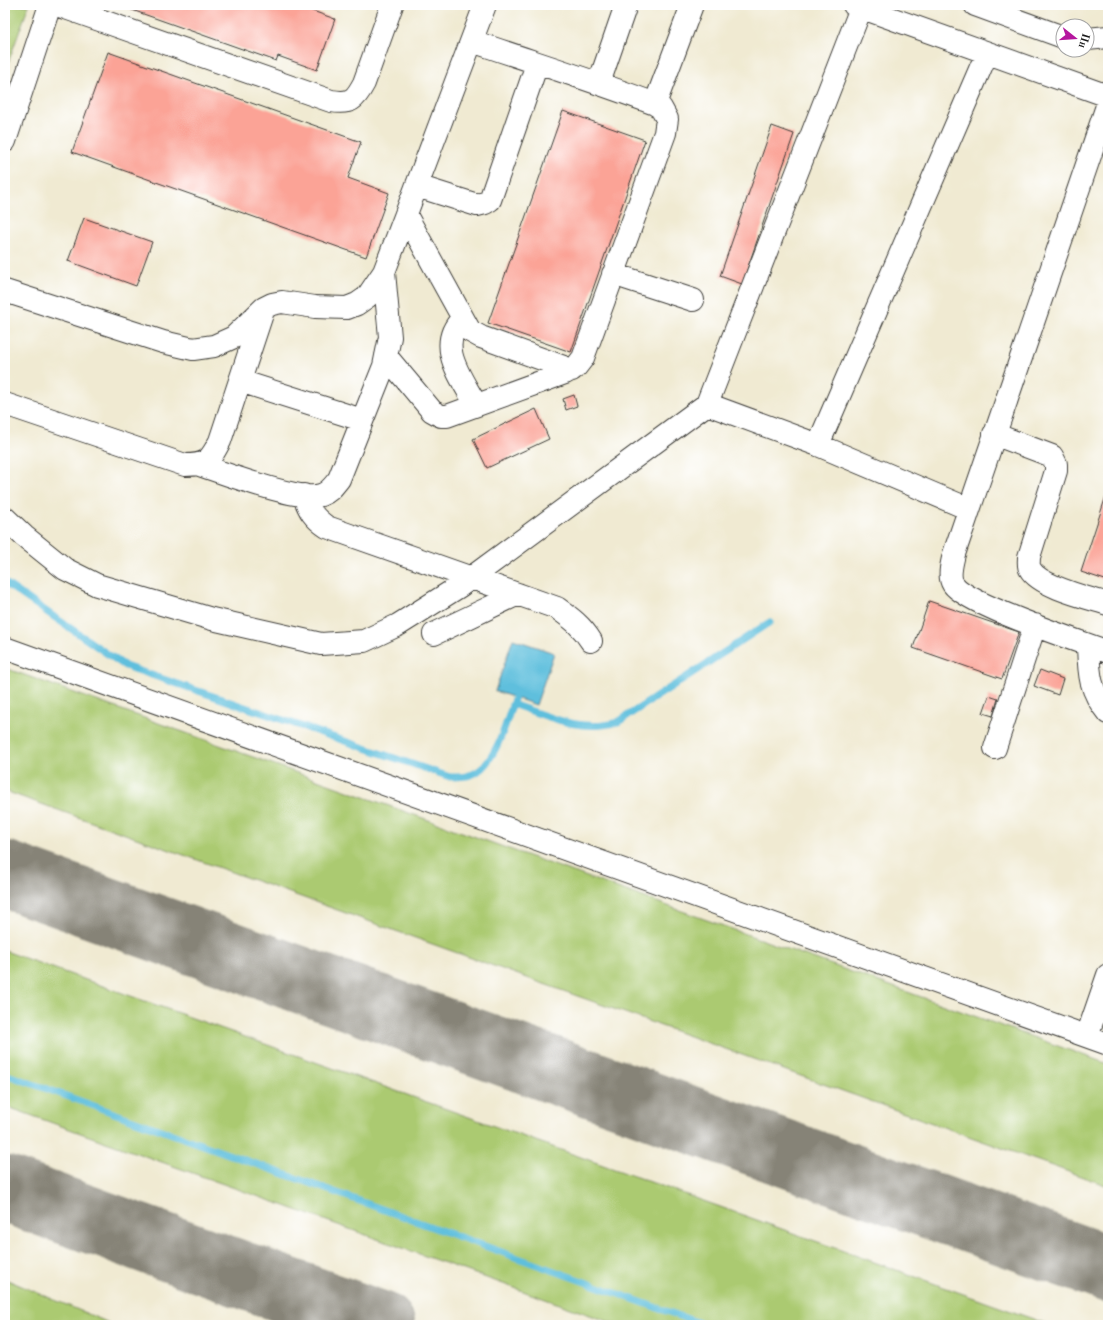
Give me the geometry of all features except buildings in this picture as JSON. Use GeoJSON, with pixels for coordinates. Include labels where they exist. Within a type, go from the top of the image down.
{"type":"FeatureCollection","features":[{"type":"Feature","properties":{"kind":"lane"},"geometry":{"type":"LineString","coordinates":[[5,142],[50,5]]}},
{"type":"Feature","properties":{"kind":"lane"},"geometry":{"type":"LineString","coordinates":[[58,5],[331,101],[343,103],[350,101],[357,95],[364,83],[392,5]]}},
{"type":"Feature","properties":{"kind":"lane"},"geometry":{"type":"LineString","coordinates":[[5,291],[163,342],[193,349],[214,346],[234,337],[264,308],[282,302],[315,307],[347,308],[357,304],[367,296],[384,272],[486,5]]}},
{"type":"Feature","properties":{"kind":"lane"},"geometry":{"type":"LineString","coordinates":[[599,83],[626,5]]}},
{"type":"Feature","properties":{"kind":"lane"},"geometry":{"type":"LineString","coordinates":[[655,104],[692,5]]}},
{"type":"Feature","properties":{"kind":"lane"},"geometry":{"type":"LineString","coordinates":[[975,5],[1055,33]]}},
{"type":"Feature","properties":{"kind":"lane"},"geometry":{"type":"LineString","coordinates":[[5,518],[24,536],[65,569],[97,585],[212,619],[321,644],[364,641],[398,625],[470,579],[707,404],[857,6],[1108,96]]}},
{"type":"Feature","properties":{"kind":"lane"},"geometry":{"type":"LineString","coordinates":[[1095,38],[1108,37]]}},
{"type":"Feature","properties":{"kind":"lane"},"geometry":{"type":"LineString","coordinates":[[386,356],[436,414],[447,416],[572,370],[583,358],[667,125],[665,113],[655,104],[599,83],[537,64],[472,40]]}},
{"type":"Feature","properties":{"kind":"lane"},"geometry":{"type":"LineString","coordinates":[[818,445],[987,53]]}},
{"type":"Feature","properties":{"kind":"lane"},"geometry":{"type":"LineString","coordinates":[[417,186],[478,205],[490,200],[537,64]]}},
{"type":"Feature","properties":{"kind":"lane"},"geometry":{"type":"LineString","coordinates":[[1108,103],[994,434],[954,554],[951,571],[952,583],[962,593],[1035,626],[1098,648],[1092,687],[1099,702],[1108,713]]}},
{"type":"Feature","properties":{"kind":"lane"},"geometry":{"type":"LineString","coordinates":[[406,215],[462,319],[470,331],[481,337],[572,370]]}},
{"type":"Feature","properties":{"kind":"lane"},"geometry":{"type":"LineString","coordinates":[[5,404],[185,465],[200,465],[286,492],[321,496],[329,492],[339,479],[384,366],[390,337],[384,272]]}},
{"type":"Feature","properties":{"kind":"lane"},"geometry":{"type":"LineString","coordinates":[[613,274],[693,300]]}},
{"type":"Feature","properties":{"kind":"lane"},"geometry":{"type":"LineString","coordinates":[[200,465],[212,456],[220,441],[264,308]]}},
{"type":"Feature","properties":{"kind":"lane"},"geometry":{"type":"LineString","coordinates":[[462,319],[456,324],[451,336],[450,354],[476,405]]}},
{"type":"Feature","properties":{"kind":"lane"},"geometry":{"type":"LineString","coordinates":[[240,381],[362,420]]}},
{"type":"Feature","properties":{"kind":"lane"},"geometry":{"type":"LineString","coordinates":[[707,404],[818,445],[969,509]]}},
{"type":"Feature","properties":{"kind":"lane"},"geometry":{"type":"LineString","coordinates":[[994,434],[1052,456],[1056,464],[1056,471],[1029,557],[1029,568],[1039,579],[1049,584],[1108,604]]}},
{"type":"Feature","properties":{"kind":"lane"},"geometry":{"type":"LineString","coordinates":[[304,495],[307,508],[317,520],[327,527],[470,579],[557,608],[585,631],[591,641]]}},
{"type":"Feature","properties":{"kind":"lane"},"geometry":{"type":"LineString","coordinates":[[434,634],[518,594]]}},
{"type":"Feature","properties":{"kind":"lane"},"geometry":{"type":"LineString","coordinates":[[995,748],[1035,626]]}},
{"type":"Feature","properties":{"kind":"lane"},"geometry":{"type":"LineString","coordinates":[[5,648],[1108,1044]]}},
{"type":"Feature","properties":{"kind":"lane"},"geometry":{"type":"LineString","coordinates":[[1087,1036],[1108,975]]}},
{"type":"Feature","properties":{"kind":"green space"},"geometry":{"type":"Polygon","coordinates":[[[5,5],[29,5],[5,71],[5,5]]]}},
{"type":"Feature","properties":{"kind":"green space"},"geometry":{"type":"Polygon","coordinates":[[[5,668],[1108,1064],[1108,1186],[5,791],[5,668]]]}},
{"type":"Feature","properties":{"kind":"green space"},"geometry":{"type":"Polygon","coordinates":[[[5,951],[1050,1325],[618,1325],[5,1106],[5,951]]]}},
{"type":"Feature","properties":{"kind":"green space"},"geometry":{"type":"Polygon","coordinates":[[[5,1279],[114,1325],[5,1325],[5,1279]]]}},
{"type":"Feature","properties":{"kind":"water"},"geometry":{"type":"Polygon","coordinates":[[[513,639],[554,653],[536,705],[495,691],[513,639]]]}},
{"type":"Feature","properties":{"kind":"waterway"},"geometry":{"type":"LineString","coordinates":[[5,583],[125,666],[450,777],[471,775],[484,766],[491,757],[502,735],[517,690]]}},
{"type":"Feature","properties":{"kind":"waterway"},"geometry":{"type":"LineString","coordinates":[[512,704],[564,722],[591,726],[618,722],[770,622]]}},
{"type":"Feature","properties":{"kind":"waterway"},"geometry":{"type":"LineString","coordinates":[[5,1074],[705,1325]]}},
{"type":"Feature","properties":{"kind":"taxiway"},"geometry":{"type":"LineString","coordinates":[[5,874],[1108,1269]]}},
{"type":"Feature","properties":{"kind":"taxiway"},"geometry":{"type":"LineString","coordinates":[[5,1189],[382,1325]]}}]}
